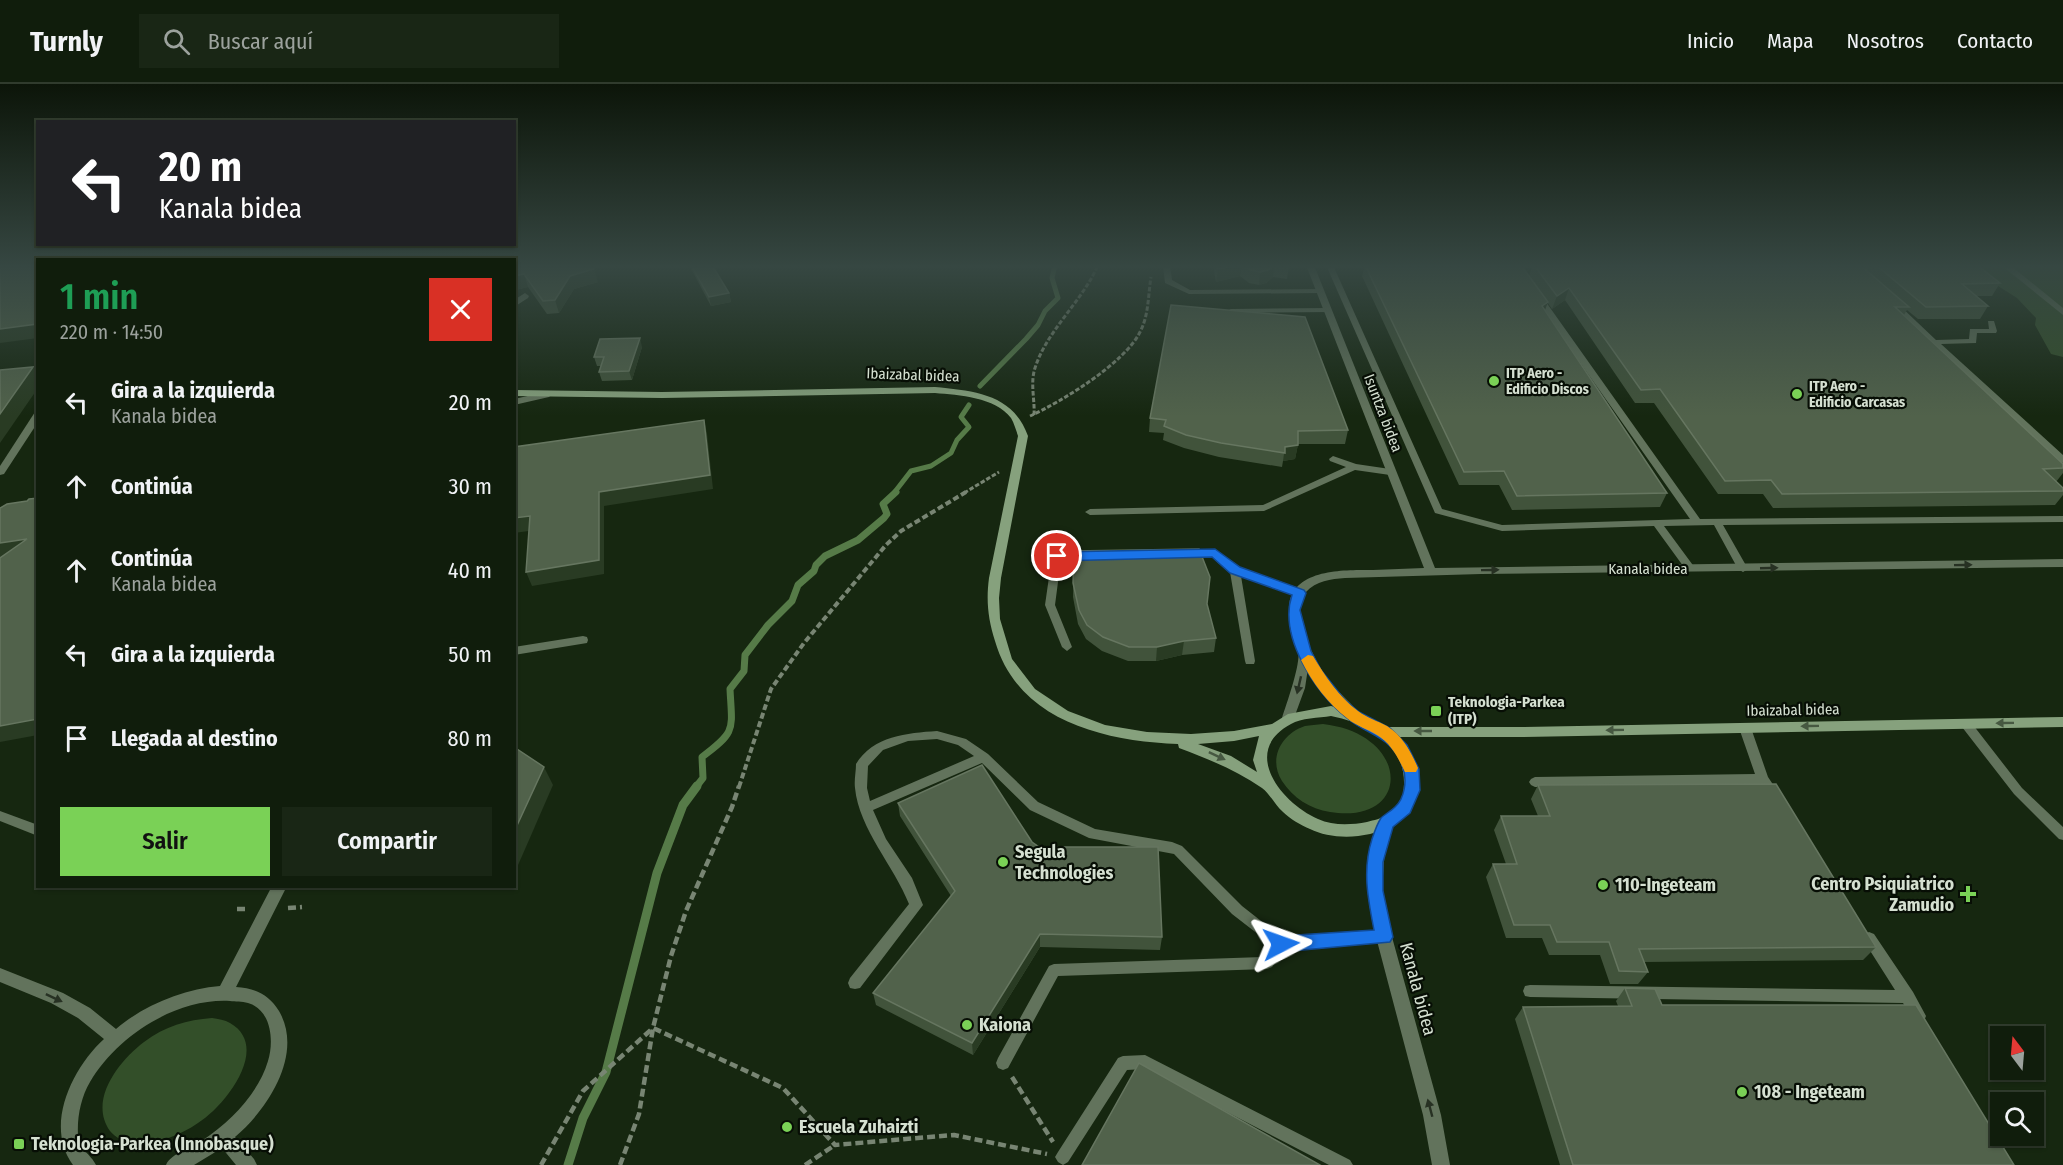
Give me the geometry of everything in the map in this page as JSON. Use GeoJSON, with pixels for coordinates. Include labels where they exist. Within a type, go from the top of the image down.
{"type":"FeatureCollection","features":[{"type":"Feature","properties":{"kind":"street","name":"Isuntza bidea"},"geometry":{"type":"LineString","coordinates":[[1329,315],[1431,571]]}},
{"type":"Feature","properties":{"kind":"street","name":"Ibaizabal bidea"},"geometry":{"type":"LineString","coordinates":[[516,393],[546,395],[935,390],[960,392],[978,397],[1001,407],[1017,421]]}},
{"type":"Feature","properties":{"kind":"street"},"geometry":{"type":"LineString","coordinates":[[516,402],[546,395]]}},
{"type":"Feature","properties":{"kind":"street"},"geometry":{"type":"LineString","coordinates":[[1017,421],[1023,436],[1020,461],[993,589],[998,642],[1013,673],[1037,698],[1071,718],[1132,737],[1220,739],[1272,729]]}},
{"type":"Feature","properties":{"kind":"street","name":"Kanala bidea"},"geometry":{"type":"LineString","coordinates":[[1299,593],[1307,585],[1332,576],[1431,571],[2063,563]]}},
{"type":"Feature","properties":{"kind":"street"},"geometry":{"type":"LineString","coordinates":[[1299,593],[1293,610],[1304,651],[1326,688],[1354,716]]}},
{"type":"Feature","properties":{"kind":"street"},"geometry":{"type":"LineString","coordinates":[[1288,718],[1299,688],[1304,651]]}},
{"type":"Feature","properties":{"kind":"street"},"geometry":{"type":"LineString","coordinates":[[1331,711],[1354,716],[1384,732],[1402,749],[1411,769],[1413,790],[1404,809],[1387,823],[1366,830],[1342,831],[1318,826],[1296,816],[1278,801],[1265,784],[1259,764],[1262,745],[1272,729],[1288,718],[1308,712],[1331,711]]}},
{"type":"Feature","properties":{"kind":"street","name":"Ibaizabal bidea"},"geometry":{"type":"LineString","coordinates":[[1384,732],[1523,732],[2063,722]]}},
{"type":"Feature","properties":{"kind":"street"},"geometry":{"type":"LineString","coordinates":[[1163,739],[1206,751],[1226,760],[1265,784]]}},
{"type":"Feature","properties":{"kind":"street","name":"Kanala bidea"},"geometry":{"type":"LineString","coordinates":[[1387,823],[1378,847],[1374,880],[1384,937],[1432,1115],[1441,1165]]}},
{"type":"Feature","properties":{"kind":"street"},"geometry":{"type":"LineString","coordinates":[[226,991],[279,888]]}},
{"type":"Feature","properties":{"kind":"street"},"geometry":{"type":"LineString","coordinates":[[0,975],[66,1003],[84,1013],[116,1039]]}},
{"type":"Feature","properties":{"kind":"street"},"geometry":{"type":"LineString","coordinates":[[87,1165],[82,1163],[70,1144],[68,1120],[76,1092],[92,1065],[116,1039],[142,1018],[171,1003],[200,994],[226,991],[251,996],[269,1008],[279,1028],[280,1053],[270,1081],[251,1110],[224,1137],[193,1157],[175,1165]]}},
{"type":"Feature","properties":{"kind":"street"},"geometry":{"type":"LineString","coordinates":[[224,1137],[248,1165]]}},
{"type":"Feature","properties":{"kind":"lane"},"geometry":{"type":"LineString","coordinates":[[1351,315],[1438,511],[1502,528],[1696,521],[2063,519]]}},
{"type":"Feature","properties":{"kind":"lane"},"geometry":{"type":"LineString","coordinates":[[1551,315],[1696,521]]}},
{"type":"Feature","properties":{"kind":"lane"},"geometry":{"type":"LineString","coordinates":[[1906,315],[2063,460]]}},
{"type":"Feature","properties":{"kind":"lane"},"geometry":{"type":"LineString","coordinates":[[1936,342],[1973,340],[1973,331],[1993,331],[1991,322]]}},
{"type":"Feature","properties":{"kind":"lane"},"geometry":{"type":"LineString","coordinates":[[1,472],[36,417]]}},
{"type":"Feature","properties":{"kind":"lane"},"geometry":{"type":"LineString","coordinates":[[1333,459],[1354,467],[1390,472]]}},
{"type":"Feature","properties":{"kind":"lane"},"geometry":{"type":"LineString","coordinates":[[1090,513],[1264,508],[1354,467]]}},
{"type":"Feature","properties":{"kind":"lane"},"geometry":{"type":"LineString","coordinates":[[1718,522],[1743,568]]}},
{"type":"Feature","properties":{"kind":"lane"},"geometry":{"type":"LineString","coordinates":[[1657,523],[1690,568]]}},
{"type":"Feature","properties":{"kind":"lane"},"geometry":{"type":"LineString","coordinates":[[1181,554],[1215,553],[1235,570],[1299,593]]}},
{"type":"Feature","properties":{"kind":"lane"},"geometry":{"type":"LineString","coordinates":[[1067,647],[1050,605],[1057,556],[1091,556]]}},
{"type":"Feature","properties":{"kind":"lane"},"geometry":{"type":"LineString","coordinates":[[1235,570],[1250,661]]}},
{"type":"Feature","properties":{"kind":"lane"},"geometry":{"type":"LineString","coordinates":[[516,651],[583,640]]}},
{"type":"Feature","properties":{"kind":"lane"},"geometry":{"type":"LineString","coordinates":[[1966,724],[2018,791],[2063,835]]}},
{"type":"Feature","properties":{"kind":"lane"},"geometry":{"type":"LineString","coordinates":[[1745,728],[1763,779],[1783,809]]}},
{"type":"Feature","properties":{"kind":"lane"},"geometry":{"type":"LineString","coordinates":[[855,983],[916,905],[908,882],[882,842],[866,808],[861,788],[862,764],[879,747],[907,737],[937,735],[962,742],[984,757],[1034,806],[1093,834],[1172,847],[1178,850],[1237,910],[1281,944],[1384,937]]}},
{"type":"Feature","properties":{"kind":"lane"},"geometry":{"type":"LineString","coordinates":[[866,808],[984,757]]}},
{"type":"Feature","properties":{"kind":"lane"},"geometry":{"type":"LineString","coordinates":[[1535,782],[1763,779]]}},
{"type":"Feature","properties":{"kind":"lane"},"geometry":{"type":"LineString","coordinates":[[0,816],[36,830]]}},
{"type":"Feature","properties":{"kind":"lane"},"geometry":{"type":"LineString","coordinates":[[1862,928],[1926,1027]]}},
{"type":"Feature","properties":{"kind":"lane"},"geometry":{"type":"LineString","coordinates":[[1003,1063],[1054,970],[1267,963],[1281,944]]}},
{"type":"Feature","properties":{"kind":"lane"},"geometry":{"type":"LineString","coordinates":[[1530,991],[1908,997]]}},
{"type":"Feature","properties":{"kind":"lane"},"geometry":{"type":"LineString","coordinates":[[1064,1157],[1123,1064],[1145,1062],[1345,1165]]}},
{"type":"Feature","properties":{"kind":"path"},"geometry":{"type":"LineString","coordinates":[[1034,415],[1036,404],[1032,388],[1035,369],[1048,339],[1066,315]]}},
{"type":"Feature","properties":{"kind":"path"},"geometry":{"type":"LineString","coordinates":[[1017,421],[1062,402],[1113,360],[1139,335],[1143,315]]}},
{"type":"Feature","properties":{"kind":"path"},"geometry":{"type":"LineString","coordinates":[[620,1165],[639,1114],[653,1028],[686,911],[732,807],[771,689],[812,634],[886,545],[901,531],[1007,467]]}},
{"type":"Feature","properties":{"kind":"path"},"geometry":{"type":"LineString","coordinates":[[541,1165],[583,1091],[653,1028]]}},
{"type":"Feature","properties":{"kind":"path"},"geometry":{"type":"LineString","coordinates":[[653,1028],[783,1088],[835,1145]]}},
{"type":"Feature","properties":{"kind":"path"},"geometry":{"type":"LineString","coordinates":[[1003,1063],[1064,1157]]}},
{"type":"Feature","properties":{"kind":"path"},"geometry":{"type":"LineString","coordinates":[[805,1165],[835,1145],[954,1136],[1064,1157]]}},
{"type":"Feature","properties":{"kind":"green space"},"geometry":{"type":"Polygon","coordinates":[[[2034,315],[2063,315],[2063,357],[2051,354],[2035,325],[2036,318],[2034,315]]]}},
{"type":"Feature","properties":{"kind":"green space"},"geometry":{"type":"Polygon","coordinates":[[[1323,724],[1352,731],[1373,744],[1386,760],[1391,777],[1387,793],[1376,805],[1357,812],[1323,811],[1297,797],[1282,781],[1276,764],[1283,741],[1305,726],[1323,724]]]}},
{"type":"Feature","properties":{"kind":"green space"},"geometry":{"type":"Polygon","coordinates":[[[212,1018],[230,1023],[242,1034],[246,1046],[245,1061],[240,1076],[220,1104],[209,1115],[183,1132],[151,1142],[124,1141],[110,1131],[104,1119],[104,1094],[116,1070],[134,1050],[168,1028],[185,1022],[212,1018]]]}},
{"type":"Feature","properties":{"kind":"building"},"geometry":{"type":"Polygon","coordinates":[[[0,315],[36,315],[36,324],[0,329],[0,315]]]}},
{"type":"Feature","properties":{"kind":"building"},"geometry":{"type":"Polygon","coordinates":[[[1169,315],[1288,315],[1305,317],[1348,430],[1298,431],[1298,445],[1285,447],[1285,453],[1186,435],[1164,426],[1166,420],[1150,418],[1169,315]]]}},
{"type":"Feature","properties":{"kind":"building","name":"ITP Aero - Edificio Discos"},"geometry":{"type":"Polygon","coordinates":[[[1389,315],[1548,315],[1667,493],[1517,496],[1504,471],[1464,472],[1389,315]]]}},
{"type":"Feature","properties":{"kind":"building","name":"ITP Aero - Edificio Carcasas"},"geometry":{"type":"Polygon","coordinates":[[[1588,315],[1904,315],[2063,464],[2063,468],[2043,469],[2063,488],[2063,491],[1782,494],[1771,480],[1725,481],[1660,389],[1641,390],[1588,315]]]}},
{"type":"Feature","properties":{"kind":"building"},"geometry":{"type":"Polygon","coordinates":[[[640,338],[629,371],[599,372],[604,357],[594,357],[600,339],[640,338]]]}},
{"type":"Feature","properties":{"kind":"building"},"geometry":{"type":"Polygon","coordinates":[[[33,367],[0,414],[0,370],[33,367]]]}},
{"type":"Feature","properties":{"kind":"building"},"geometry":{"type":"Polygon","coordinates":[[[704,420],[710,475],[599,492],[599,560],[526,572],[530,516],[516,518],[516,447],[704,420]]]}},
{"type":"Feature","properties":{"kind":"building"},"geometry":{"type":"Polygon","coordinates":[[[36,498],[36,719],[0,726],[0,558],[27,539],[0,543],[0,508],[36,498]]]}},
{"type":"Feature","properties":{"kind":"building"},"geometry":{"type":"Polygon","coordinates":[[[1199,549],[1210,577],[1207,604],[1216,638],[1184,641],[1157,647],[1129,647],[1103,637],[1087,625],[1079,610],[1073,583],[1074,551],[1199,549]]]}},
{"type":"Feature","properties":{"kind":"building"},"geometry":{"type":"Polygon","coordinates":[[[516,748],[544,767],[516,828],[516,748]]]}},
{"type":"Feature","properties":{"kind":"building"},"geometry":{"type":"Polygon","coordinates":[[[982,765],[1032,842],[1042,849],[1158,847],[1162,937],[1040,934],[972,1043],[873,993],[955,891],[898,803],[982,765]]]}},
{"type":"Feature","properties":{"kind":"building","name":"110-Ingeteam"},"geometry":{"type":"Polygon","coordinates":[[[1776,784],[1876,947],[1639,949],[1648,972],[1619,971],[1609,942],[1557,942],[1550,925],[1514,925],[1493,864],[1517,864],[1501,816],[1550,816],[1538,785],[1776,784]]]}},
{"type":"Feature","properties":{"kind":"building","name":"108 - Ingeteam"},"geometry":{"type":"Polygon","coordinates":[[[1625,988],[1655,989],[1662,1005],[1916,1005],[1990,1126],[1990,1146],[2002,1146],[2014,1165],[1573,1165],[1523,1007],[1632,1006],[1625,988]]]}},
{"type":"Feature","properties":{"kind":"building"},"geometry":{"type":"Polygon","coordinates":[[[1139,1063],[1320,1165],[1082,1165],[1139,1063]]]}},
{"type":"Feature","properties":{"kind":"waterway"},"geometry":{"type":"LineString","coordinates":[[980,386],[1026,339],[1043,315]]}},
{"type":"Feature","properties":{"kind":"waterway"},"geometry":{"type":"LineString","coordinates":[[894,493],[911,471],[931,466],[951,453],[957,440],[969,427],[961,417],[969,405]]}},
{"type":"Feature","properties":{"kind":"waterway"},"geometry":{"type":"LineString","coordinates":[[696,787],[703,778],[702,757],[721,741],[730,729],[730,689],[744,671],[745,655],[768,625],[792,601],[798,585],[814,571],[816,565],[825,556],[858,540],[884,518],[887,514],[883,504],[896,492]]}},
{"type":"Feature","properties":{"kind":"waterway"},"geometry":{"type":"LineString","coordinates":[[568,1165],[583,1118],[606,1072],[657,873],[683,805],[697,786]]}},
{"type":"Feature","properties":{"kind":"slow traffic"},"geometry":{"type":"LineString","coordinates":[[1308,660],[1315,673],[1339,703],[1354,716],[1384,732],[1402,749],[1410,768]]}},
{"type":"Feature","properties":{"kind":"place","name":"ITP Aero - Edificio Discos"},"geometry":{"type":"Point","coordinates":[1494,381]}},
{"type":"Feature","properties":{"kind":"place","name":"ITP Aero - Edificio Carcasas"},"geometry":{"type":"Point","coordinates":[1797,394]}},
{"type":"Feature","properties":{"kind":"place","name":"Teknologia-Parkea (ITP)"},"geometry":{"type":"Point","coordinates":[1436,711]}},
{"type":"Feature","properties":{"kind":"place","name":"Segula Technologies"},"geometry":{"type":"Point","coordinates":[1003,862]}},
{"type":"Feature","properties":{"kind":"place","name":"110-Ingeteam"},"geometry":{"type":"Point","coordinates":[1603,885]}},
{"type":"Feature","properties":{"kind":"place","name":"Centro Psiquiatrico Zamudio"},"geometry":{"type":"Point","coordinates":[1968,894]}},
{"type":"Feature","properties":{"kind":"place","name":"Kaiona"},"geometry":{"type":"Point","coordinates":[967,1025]}},
{"type":"Feature","properties":{"kind":"place","name":"108 - Ingeteam"},"geometry":{"type":"Point","coordinates":[1742,1092]}},
{"type":"Feature","properties":{"kind":"place","name":"Escuela Zuhaizti"},"geometry":{"type":"Point","coordinates":[787,1127]}},
{"type":"Feature","properties":{"kind":"place","name":"Teknologia-Parkea (Innobasque)"},"geometry":{"type":"Point","coordinates":[19,1144]}},
{"type":"Feature","properties":{"kind":"route"},"geometry":{"type":"LineString","coordinates":[[1057,556],[1215,553],[1235,570],[1299,593],[1293,610],[1304,651],[1315,673],[1339,703],[1354,716],[1384,732],[1402,749],[1411,769],[1413,790],[1404,809],[1387,823],[1380,839],[1375,862],[1375,891],[1384,937],[1281,944]]}}]}
